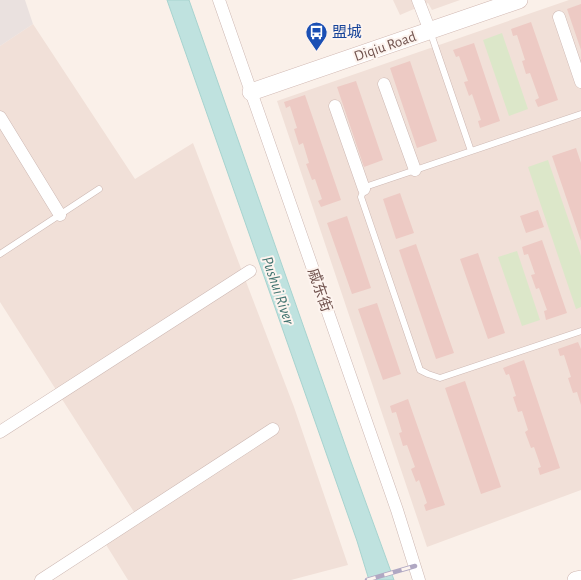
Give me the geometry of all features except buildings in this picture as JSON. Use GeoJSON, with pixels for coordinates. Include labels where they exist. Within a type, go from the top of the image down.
{"type":"FeatureCollection","features":[{"type":"Feature","properties":{"kind":"street","name":"戚东街"},"geometry":{"type":"LineString","coordinates":[[219,0],[397,510],[419,580]]}},
{"type":"Feature","properties":{"kind":"street"},"geometry":{"type":"LineString","coordinates":[[418,0],[430,31]]}},
{"type":"Feature","properties":{"kind":"street","name":"Diqiu Road"},"geometry":{"type":"LineString","coordinates":[[251,92],[519,0]]}},
{"type":"Feature","properties":{"kind":"street"},"geometry":{"type":"LineString","coordinates":[[559,17],[581,82]]}},
{"type":"Feature","properties":{"kind":"street"},"geometry":{"type":"LineString","coordinates":[[384,84],[415,170]]}},
{"type":"Feature","properties":{"kind":"street"},"geometry":{"type":"LineString","coordinates":[[335,106],[364,189]]}},
{"type":"Feature","properties":{"kind":"street"},"geometry":{"type":"LineString","coordinates":[[0,117],[60,215]]}},
{"type":"Feature","properties":{"kind":"street"},"geometry":{"type":"LineString","coordinates":[[0,432],[250,272]]}},
{"type":"Feature","properties":{"kind":"street"},"geometry":{"type":"LineString","coordinates":[[41,580],[273,429]]}},
{"type":"Feature","properties":{"kind":"street"},"geometry":{"type":"LineString","coordinates":[[576,580],[581,579]]}},
{"type":"Feature","properties":{"kind":"lane"},"geometry":{"type":"LineString","coordinates":[[430,31],[471,151]]}},
{"type":"Feature","properties":{"kind":"lane"},"geometry":{"type":"LineString","coordinates":[[581,114],[368,186],[364,189],[361,197],[420,370],[440,378],[581,331]]}},
{"type":"Feature","properties":{"kind":"lane"},"geometry":{"type":"LineString","coordinates":[[0,254],[99,189]]}},
{"type":"Feature","properties":{"kind":"shaded area"},"geometry":{"type":"Polygon","coordinates":[[[0,0],[25,0],[33,24],[0,46],[0,0]]]}},
{"type":"Feature","properties":{"kind":"shaded area"},"geometry":{"type":"Polygon","coordinates":[[[393,0],[460,0],[432,10],[428,3],[400,15],[393,0]]]}},
{"type":"Feature","properties":{"kind":"shaded area"},"geometry":{"type":"Polygon","coordinates":[[[569,0],[581,0],[581,490],[427,547],[277,101],[569,0]]]}},
{"type":"Feature","properties":{"kind":"shaded area"},"geometry":{"type":"Polygon","coordinates":[[[33,24],[135,179],[193,143],[294,407],[348,565],[291,580],[128,580],[100,535],[134,512],[0,302],[0,46],[33,24]]]}},
{"type":"Feature","properties":{"kind":"green space"},"geometry":{"type":"Polygon","coordinates":[[[502,33],[528,109],[509,116],[483,40],[502,33]]]}},
{"type":"Feature","properties":{"kind":"green space"},"geometry":{"type":"Polygon","coordinates":[[[548,160],[581,256],[581,307],[576,309],[528,167],[548,160]]]}},
{"type":"Feature","properties":{"kind":"green space"},"geometry":{"type":"Polygon","coordinates":[[[517,251],[540,320],[522,326],[498,257],[517,251]]]}},
{"type":"Feature","properties":{"kind":"water","name":"Pushui River"},"geometry":{"type":"Polygon","coordinates":[[[167,0],[189,0],[394,580],[369,580],[357,541],[167,0]]]}},
{"type":"Feature","properties":{"kind":"railway"},"geometry":{"type":"LineString","coordinates":[[367,580],[415,566]]}},
{"type":"Feature","properties":{"kind":"place","name":"盟城"},"geometry":{"type":"Point","coordinates":[317,52]}}]}
